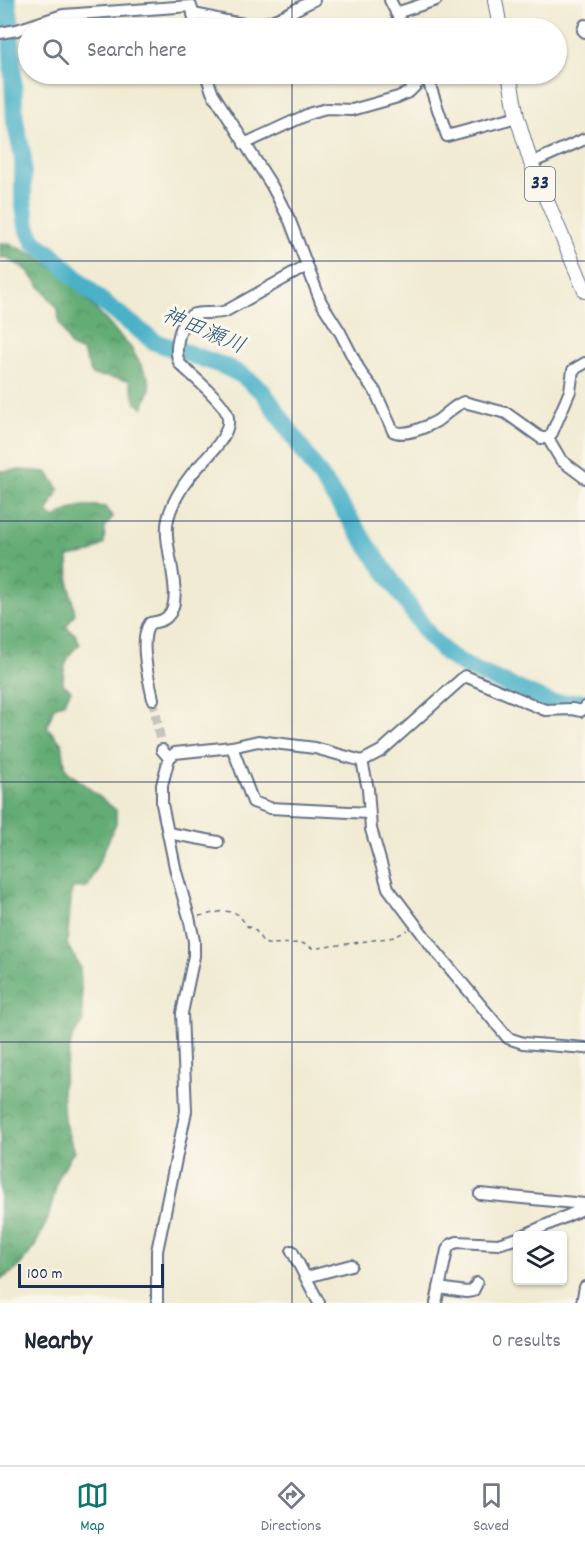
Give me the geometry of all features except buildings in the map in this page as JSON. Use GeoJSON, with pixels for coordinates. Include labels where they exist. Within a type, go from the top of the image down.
{"type":"FeatureCollection","features":[{"type":"Feature","properties":{"kind":"main road"},"geometry":{"type":"LineString","coordinates":[[495,0],[498,18]]}},
{"type":"Feature","properties":{"kind":"main road","name":"33"},"geometry":{"type":"LineString","coordinates":[[511,84],[517,117],[531,163],[585,291]]}},
{"type":"Feature","properties":{"kind":"street"},"geometry":{"type":"LineString","coordinates":[[276,18],[314,0]]}},
{"type":"Feature","properties":{"kind":"street"},"geometry":{"type":"LineString","coordinates":[[390,0],[399,18]]}},
{"type":"Feature","properties":{"kind":"street"},"geometry":{"type":"LineString","coordinates":[[396,13],[436,0]]}},
{"type":"Feature","properties":{"kind":"street"},"geometry":{"type":"LineString","coordinates":[[54,18],[63,15],[192,6],[227,18]]}},
{"type":"Feature","properties":{"kind":"street"},"geometry":{"type":"LineString","coordinates":[[585,25],[583,30],[585,32]]}},
{"type":"Feature","properties":{"kind":"street"},"geometry":{"type":"LineString","coordinates":[[0,33],[18,30]]}},
{"type":"Feature","properties":{"kind":"street"},"geometry":{"type":"LineString","coordinates":[[209,84],[212,92],[272,186],[290,221],[321,302],[340,332],[361,373],[375,391],[393,431],[398,434],[407,432],[437,421],[464,402],[506,413],[541,438],[548,438]]}},
{"type":"Feature","properties":{"kind":"street"},"geometry":{"type":"LineString","coordinates":[[244,144],[311,112],[327,109],[352,110],[398,97],[409,92],[417,84]]}},
{"type":"Feature","properties":{"kind":"street"},"geometry":{"type":"LineString","coordinates":[[429,84],[447,136],[517,117]]}},
{"type":"Feature","properties":{"kind":"street"},"geometry":{"type":"LineString","coordinates":[[531,163],[585,139]]}},
{"type":"Feature","properties":{"kind":"street"},"geometry":{"type":"LineString","coordinates":[[153,699],[145,658],[146,627],[150,623],[164,620],[169,616],[175,596],[167,544],[168,519],[191,475],[211,454],[222,438],[228,422],[227,413],[180,364],[176,349],[185,322],[197,313],[215,315],[226,311],[307,266]]}},
{"type":"Feature","properties":{"kind":"street"},"geometry":{"type":"LineString","coordinates":[[548,438],[570,391],[573,370],[585,363]]}},
{"type":"Feature","properties":{"kind":"street"},"geometry":{"type":"LineString","coordinates":[[548,438],[561,460],[585,478]]}},
{"type":"Feature","properties":{"kind":"street"},"geometry":{"type":"LineString","coordinates":[[157,1303],[157,1251],[186,1111],[182,1013],[194,956],[194,941],[189,917],[176,872],[162,804],[165,754],[232,747],[258,741],[315,748],[362,761],[381,751],[465,676],[545,710],[581,711],[585,707]]}},
{"type":"Feature","properties":{"kind":"street"},"geometry":{"type":"LineString","coordinates":[[232,747],[253,802],[259,805],[270,808],[369,813]]}},
{"type":"Feature","properties":{"kind":"street"},"geometry":{"type":"LineString","coordinates":[[362,761],[368,789],[369,813],[381,868],[388,888],[416,927],[508,1038],[523,1043],[585,1048]]}},
{"type":"Feature","properties":{"kind":"street"},"geometry":{"type":"LineString","coordinates":[[168,833],[218,842]]}},
{"type":"Feature","properties":{"kind":"street"},"geometry":{"type":"LineString","coordinates":[[480,1194],[585,1206]]}},
{"type":"Feature","properties":{"kind":"street"},"geometry":{"type":"LineString","coordinates":[[532,1231],[585,1206]]}},
{"type":"Feature","properties":{"kind":"street"},"geometry":{"type":"LineString","coordinates":[[436,1303],[450,1245],[457,1242],[498,1244],[513,1240]]}},
{"type":"Feature","properties":{"kind":"street"},"geometry":{"type":"LineString","coordinates":[[292,1251],[319,1303]]}},
{"type":"Feature","properties":{"kind":"street"},"geometry":{"type":"LineString","coordinates":[[307,1278],[351,1265]]}},
{"type":"Feature","properties":{"kind":"street"},"geometry":{"type":"LineString","coordinates":[[439,1288],[473,1291],[477,1283]]}},
{"type":"Feature","properties":{"kind":"street"},"geometry":{"type":"LineString","coordinates":[[582,1303],[585,1287]]}},
{"type":"Feature","properties":{"kind":"path"},"geometry":{"type":"LineString","coordinates":[[189,917],[224,911],[233,912],[239,915],[247,926],[256,931],[263,942],[302,943],[312,948],[394,937],[416,927]]}},
{"type":"Feature","properties":{"kind":"green space"},"geometry":{"type":"Polygon","coordinates":[[[0,243],[7,243],[35,255],[68,279],[131,348],[149,379],[150,389],[143,408],[136,403],[129,380],[92,375],[83,352],[71,347],[59,322],[58,309],[27,270],[6,257],[0,258],[0,243]]]}},
{"type":"Feature","properties":{"kind":"green space"},"geometry":{"type":"Polygon","coordinates":[[[0,471],[47,472],[59,489],[47,513],[55,518],[73,508],[91,506],[105,507],[113,517],[105,526],[104,544],[90,553],[68,557],[69,585],[75,613],[66,627],[75,634],[80,644],[68,657],[65,667],[63,684],[71,690],[64,703],[54,707],[47,727],[62,744],[66,770],[116,810],[116,823],[88,887],[72,888],[67,944],[80,967],[83,1023],[72,1037],[62,1087],[64,1121],[74,1151],[59,1175],[48,1219],[34,1248],[16,1270],[0,1280],[0,471]]]}},
{"type":"Feature","properties":{"kind":"waterway","name":"神田瀬川"},"geometry":{"type":"LineString","coordinates":[[7,0],[10,18],[15,121],[23,158],[23,200],[27,226],[34,242],[51,254],[100,300],[155,342],[224,366],[242,375],[263,392],[430,637],[447,654],[469,668],[553,704],[585,702]]}},
{"type":"Feature","properties":{"kind":"tunnel"},"geometry":{"type":"LineString","coordinates":[[153,699],[162,750]]}}]}
